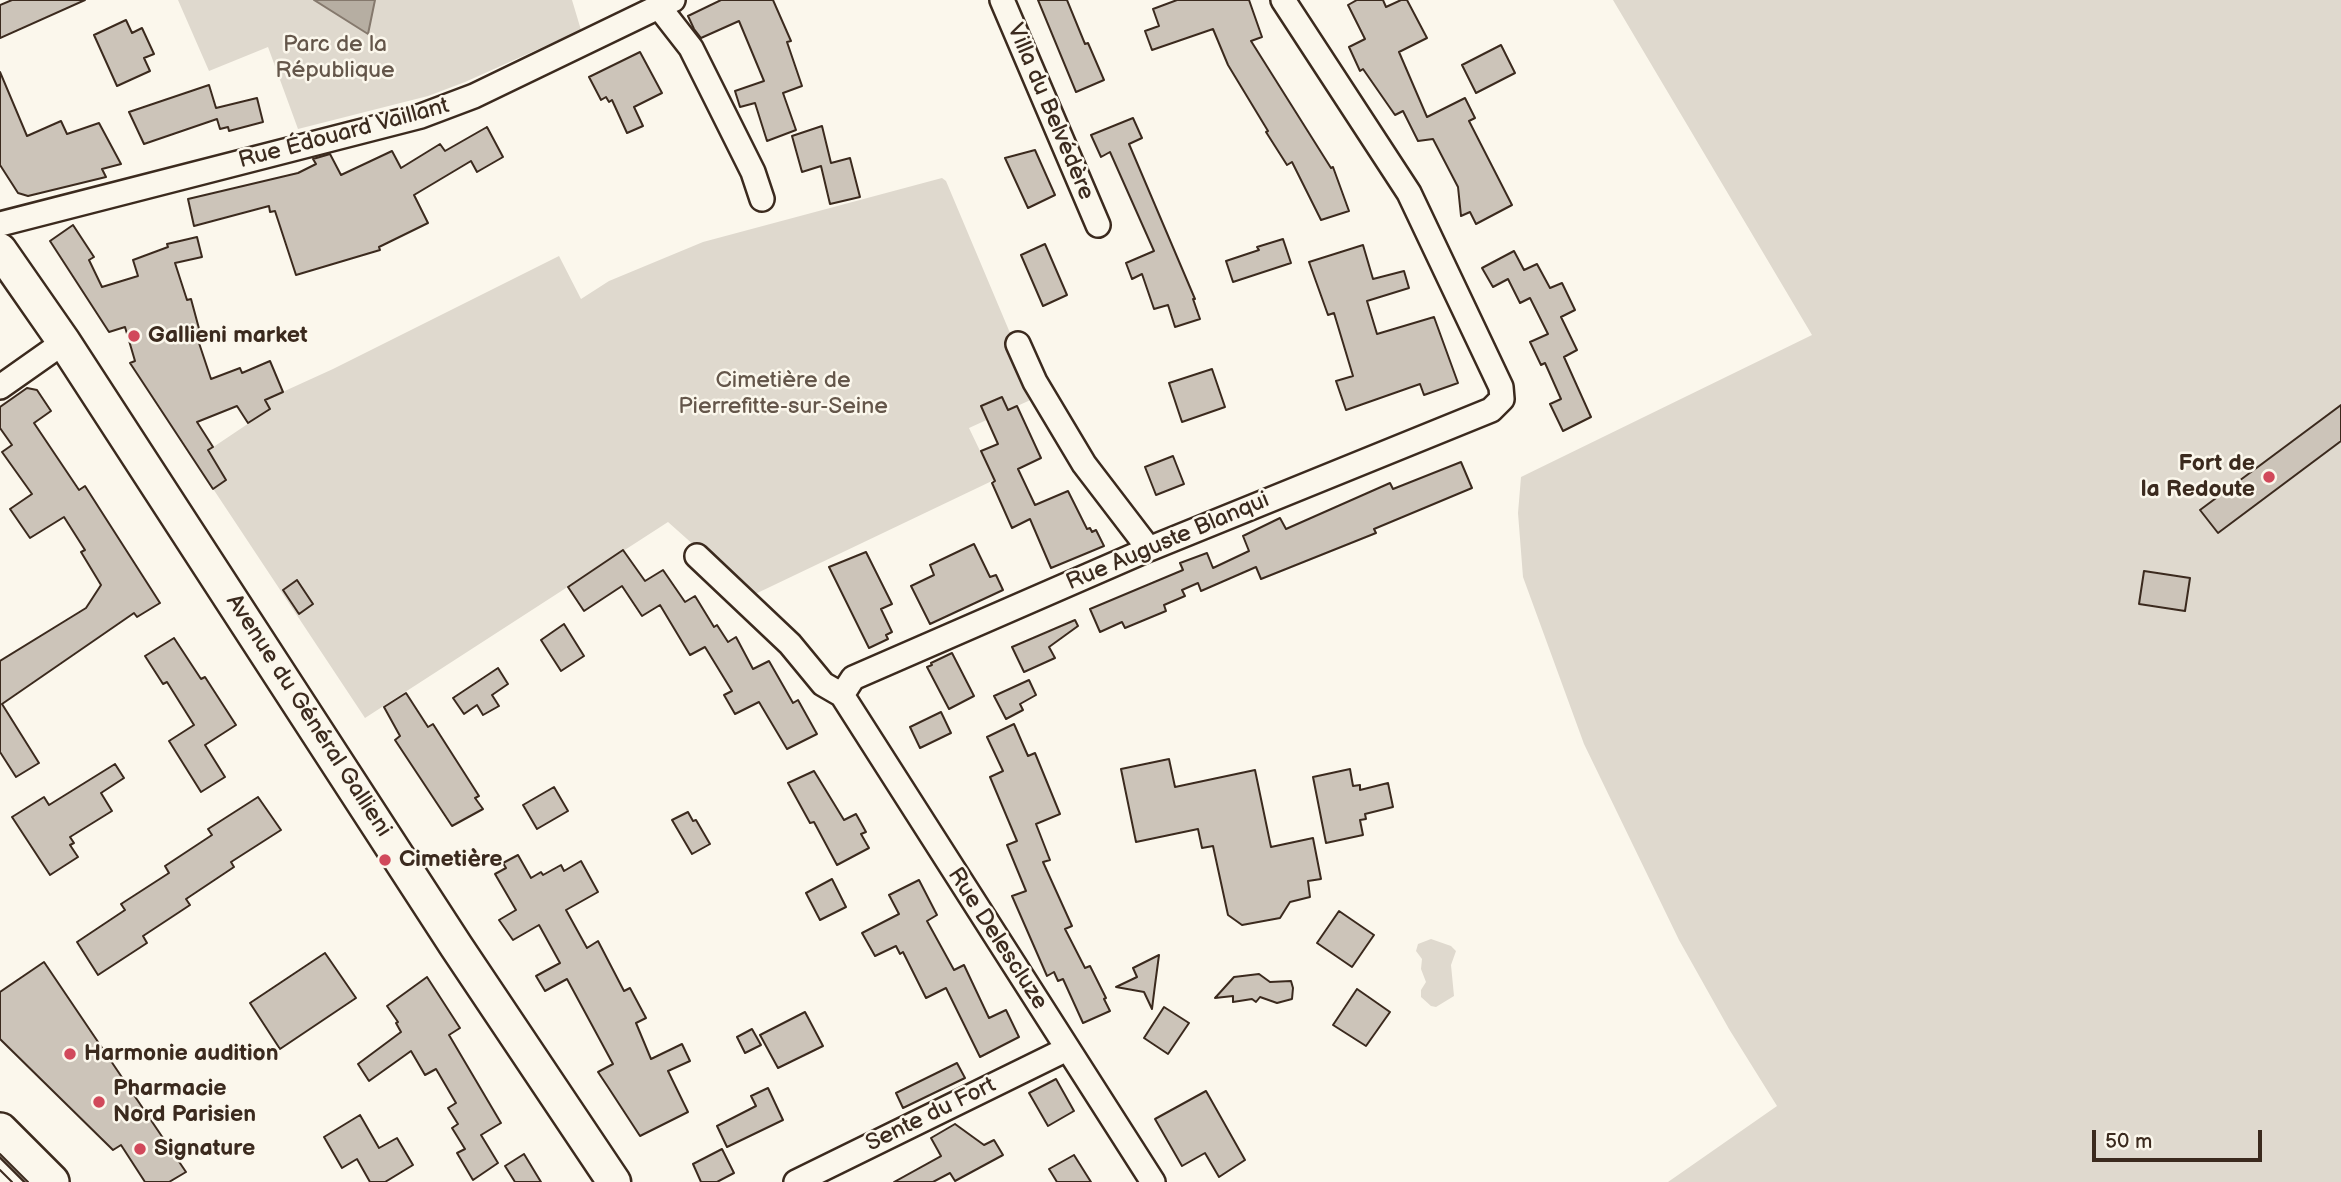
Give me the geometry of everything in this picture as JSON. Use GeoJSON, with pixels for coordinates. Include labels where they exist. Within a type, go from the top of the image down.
{"type":"FeatureCollection","features":[{"type":"Feature","properties":{"kind":"main road"},"geometry":{"type":"LineString","coordinates":[[0,1131],[51,1182]]}},
{"type":"Feature","properties":{"kind":"street","name":"Villa du Belvédère"},"geometry":{"type":"LineString","coordinates":[[1002,0],[1098,225]]}},
{"type":"Feature","properties":{"kind":"street","name":"Rue Auguste Blanqui"},"geometry":{"type":"LineString","coordinates":[[842,695],[853,678],[1149,549],[1491,410],[1502,400],[1501,387],[1409,193],[1283,0]]}},
{"type":"Feature","properties":{"kind":"street"},"geometry":{"type":"LineString","coordinates":[[666,4],[753,172],[762,199]]}},
{"type":"Feature","properties":{"kind":"street","name":"Rue Édouard Vaillant"},"geometry":{"type":"LineString","coordinates":[[0,224],[421,116],[474,96],[666,4]]}},
{"type":"Feature","properties":{"kind":"street","name":"Avenue du Général Gallieni"},"geometry":{"type":"LineString","coordinates":[[0,250],[64,342],[449,935],[614,1182]]}},
{"type":"Feature","properties":{"kind":"street"},"geometry":{"type":"LineString","coordinates":[[0,387],[64,342]]}},
{"type":"Feature","properties":{"kind":"street"},"geometry":{"type":"LineString","coordinates":[[1018,344],[1035,382],[1084,464],[1149,549]]}},
{"type":"Feature","properties":{"kind":"street","name":"Rue Delescluze"},"geometry":{"type":"LineString","coordinates":[[696,556],[790,644],[823,684],[842,695],[1153,1182]]}},
{"type":"Feature","properties":{"kind":"street","name":"Sente du Fort"},"geometry":{"type":"LineString","coordinates":[[796,1182],[1067,1049]]}},
{"type":"Feature","properties":{"kind":"green space","name":"Parc de la République"},"geometry":{"type":"Polygon","coordinates":[[[178,0],[572,0],[581,30],[428,96],[298,129],[268,47],[209,71],[178,0]]]}},
{"type":"Feature","properties":{"kind":"green space"},"geometry":{"type":"Polygon","coordinates":[[[1613,0],[2341,0],[2341,1182],[1668,1182],[1777,1106],[1729,1029],[1679,940],[1584,744],[1523,577],[1518,513],[1521,477],[1812,335],[1613,0]]]}},
{"type":"Feature","properties":{"kind":"green space","name":"Cimetière de Pierrefitte-sur-Seine"},"geometry":{"type":"Polygon","coordinates":[[[942,178],[946,181],[1037,397],[969,428],[994,480],[751,596],[668,522],[365,718],[194,460],[270,409],[265,400],[559,256],[581,299],[609,281],[703,242],[942,178]]]}},
{"type":"Feature","properties":{"kind":"green space"},"geometry":{"type":"Polygon","coordinates":[[[1431,939],[1451,946],[1456,951],[1451,965],[1454,996],[1436,1007],[1421,997],[1421,990],[1426,982],[1421,969],[1422,959],[1416,951],[1418,944],[1431,939]]]}},
{"type":"Feature","properties":{"kind":"shaded area"},"geometry":{"type":"Polygon","coordinates":[[[314,0],[375,0],[368,34],[314,0]]]}},
{"type":"Feature","properties":{"kind":"building"},"geometry":{"type":"Polygon","coordinates":[[[12,0],[85,0],[0,38],[0,5],[12,0]]]}},
{"type":"Feature","properties":{"kind":"building"},"geometry":{"type":"Polygon","coordinates":[[[721,0],[773,0],[791,41],[787,42],[802,86],[783,93],[796,130],[767,141],[755,103],[740,107],[735,91],[764,81],[739,21],[701,38],[694,29],[688,16],[721,0]]]}},
{"type":"Feature","properties":{"kind":"building"},"geometry":{"type":"Polygon","coordinates":[[[1038,0],[1067,0],[1085,44],[1088,43],[1104,80],[1076,92],[1038,0]]]}},
{"type":"Feature","properties":{"kind":"building"},"geometry":{"type":"Polygon","coordinates":[[[1177,0],[1249,0],[1262,37],[1251,41],[1331,168],[1333,167],[1349,211],[1321,220],[1292,162],[1287,165],[1228,65],[1213,29],[1152,50],[1145,31],[1159,26],[1153,9],[1177,0]]]}},
{"type":"Feature","properties":{"kind":"building"},"geometry":{"type":"Polygon","coordinates":[[[1357,0],[1383,0],[1386,7],[1407,0],[1427,38],[1399,52],[1427,117],[1465,98],[1475,118],[1469,121],[1512,205],[1476,224],[1470,212],[1461,216],[1458,187],[1433,139],[1418,141],[1403,111],[1395,115],[1363,69],[1360,71],[1349,47],[1365,39],[1348,5],[1357,0]]]}},
{"type":"Feature","properties":{"kind":"building"},"geometry":{"type":"Polygon","coordinates":[[[126,20],[132,33],[142,28],[154,54],[144,58],[150,71],[117,86],[94,35],[126,20]]]}},
{"type":"Feature","properties":{"kind":"building"},"geometry":{"type":"Polygon","coordinates":[[[1501,45],[1515,73],[1476,93],[1462,65],[1501,45]]]}},
{"type":"Feature","properties":{"kind":"building"},"geometry":{"type":"Polygon","coordinates":[[[640,52],[662,93],[634,107],[643,126],[627,133],[612,100],[609,102],[606,97],[601,100],[589,77],[640,52]]]}},
{"type":"Feature","properties":{"kind":"building"},"geometry":{"type":"Polygon","coordinates":[[[0,72],[27,136],[61,121],[67,134],[99,123],[121,164],[102,169],[106,177],[28,196],[18,193],[0,165],[0,72]]]}},
{"type":"Feature","properties":{"kind":"building"},"geometry":{"type":"Polygon","coordinates":[[[209,85],[216,108],[257,98],[263,122],[229,131],[228,127],[220,129],[217,119],[144,144],[129,112],[209,85]]]}},
{"type":"Feature","properties":{"kind":"building"},"geometry":{"type":"Polygon","coordinates":[[[1133,118],[1142,138],[1129,144],[1195,299],[1200,319],[1175,327],[1168,305],[1154,309],[1142,274],[1132,279],[1126,263],[1154,251],[1110,152],[1101,157],[1091,135],[1133,118]]]}},
{"type":"Feature","properties":{"kind":"building"},"geometry":{"type":"Polygon","coordinates":[[[822,126],[831,163],[850,158],[860,197],[830,204],[821,166],[802,172],[792,136],[822,126]]]}},
{"type":"Feature","properties":{"kind":"building"},"geometry":{"type":"Polygon","coordinates":[[[487,127],[503,157],[477,172],[471,161],[414,195],[428,223],[379,247],[380,250],[296,275],[275,211],[270,212],[269,206],[194,226],[188,199],[298,173],[316,164],[313,159],[330,154],[341,175],[392,151],[401,168],[440,144],[445,151],[487,127]]]}},
{"type":"Feature","properties":{"kind":"building"},"geometry":{"type":"Polygon","coordinates":[[[1035,150],[1055,195],[1028,208],[1005,158],[1035,150]]]}},
{"type":"Feature","properties":{"kind":"building"},"geometry":{"type":"Polygon","coordinates":[[[73,225],[94,257],[89,260],[102,287],[138,276],[133,260],[168,247],[167,244],[197,237],[202,257],[175,263],[187,300],[191,299],[201,336],[197,337],[211,379],[240,368],[242,373],[270,361],[283,392],[265,400],[270,409],[248,423],[237,406],[197,422],[213,447],[208,450],[226,480],[213,489],[130,363],[135,361],[125,327],[109,332],[50,241],[73,225]]]}},
{"type":"Feature","properties":{"kind":"building"},"geometry":{"type":"Polygon","coordinates":[[[1283,239],[1291,263],[1233,282],[1226,261],[1283,239]]]}},
{"type":"Feature","properties":{"kind":"building"},"geometry":{"type":"Polygon","coordinates":[[[1045,244],[1067,295],[1043,306],[1021,255],[1045,244]]]}},
{"type":"Feature","properties":{"kind":"building"},"geometry":{"type":"Polygon","coordinates":[[[1363,245],[1373,279],[1404,271],[1409,288],[1367,301],[1377,334],[1434,317],[1458,383],[1424,395],[1420,384],[1346,410],[1336,381],[1353,376],[1334,313],[1328,315],[1309,262],[1363,245]]]}},
{"type":"Feature","properties":{"kind":"building"},"geometry":{"type":"Polygon","coordinates":[[[1514,251],[1524,270],[1537,264],[1550,288],[1562,283],[1575,310],[1561,317],[1577,350],[1564,357],[1591,417],[1563,431],[1550,404],[1561,399],[1545,363],[1541,365],[1530,342],[1548,334],[1530,298],[1520,303],[1508,279],[1493,287],[1482,268],[1514,251]]]}},
{"type":"Feature","properties":{"kind":"building"},"geometry":{"type":"Polygon","coordinates":[[[1212,369],[1225,407],[1182,422],[1169,383],[1212,369]]]}},
{"type":"Feature","properties":{"kind":"building"},"geometry":{"type":"Polygon","coordinates":[[[27,388],[37,390],[51,411],[34,423],[79,490],[85,486],[160,603],[137,617],[134,613],[2,704],[39,763],[16,777],[0,752],[0,661],[86,608],[101,585],[81,552],[85,550],[64,517],[30,538],[10,509],[32,494],[2,452],[12,445],[0,428],[0,407],[27,388]]]}},
{"type":"Feature","properties":{"kind":"building"},"geometry":{"type":"Polygon","coordinates":[[[1002,397],[1008,410],[1017,406],[1041,458],[1018,469],[1035,505],[1068,491],[1087,529],[1090,528],[1092,532],[1096,530],[1104,546],[1051,568],[1030,519],[1012,528],[981,451],[998,444],[981,406],[1002,397]]]}},
{"type":"Feature","properties":{"kind":"building","name":"Fort de la Redoute"},"geometry":{"type":"Polygon","coordinates":[[[2341,405],[2341,441],[2218,533],[2200,510],[2341,405]]]}},
{"type":"Feature","properties":{"kind":"building"},"geometry":{"type":"Polygon","coordinates":[[[1173,456],[1184,484],[1156,495],[1145,467],[1173,456]]]}},
{"type":"Feature","properties":{"kind":"building"},"geometry":{"type":"Polygon","coordinates":[[[1461,462],[1472,488],[1374,529],[1376,533],[1261,579],[1256,567],[1201,591],[1198,583],[1182,590],[1185,596],[1164,605],[1166,611],[1125,628],[1122,622],[1100,632],[1090,609],[1183,570],[1180,563],[1207,553],[1213,568],[1249,551],[1243,536],[1280,518],[1286,529],[1390,483],[1393,489],[1461,462]]]}},
{"type":"Feature","properties":{"kind":"building"},"geometry":{"type":"Polygon","coordinates":[[[974,544],[990,577],[996,575],[1003,590],[930,624],[911,586],[934,575],[930,565],[974,544]]]}},
{"type":"Feature","properties":{"kind":"building"},"geometry":{"type":"Polygon","coordinates":[[[623,550],[645,581],[663,570],[685,602],[695,596],[714,627],[717,625],[728,642],[736,637],[753,669],[769,661],[793,703],[798,700],[817,734],[787,749],[759,702],[735,714],[724,695],[732,691],[705,647],[690,655],[660,605],[642,616],[622,586],[584,611],[568,587],[623,550]]]}},
{"type":"Feature","properties":{"kind":"building"},"geometry":{"type":"Polygon","coordinates":[[[866,552],[892,604],[881,609],[892,632],[886,635],[888,639],[869,648],[829,567],[866,552]]]}},
{"type":"Feature","properties":{"kind":"building"},"geometry":{"type":"Polygon","coordinates":[[[2144,571],[2190,578],[2185,611],[2139,604],[2144,571]]]}},
{"type":"Feature","properties":{"kind":"building"},"geometry":{"type":"Polygon","coordinates":[[[297,580],[313,604],[299,614],[283,590],[297,580]]]}},
{"type":"Feature","properties":{"kind":"building"},"geometry":{"type":"Polygon","coordinates":[[[1075,620],[1078,626],[1049,647],[1055,658],[1024,672],[1012,647],[1075,620]]]}},
{"type":"Feature","properties":{"kind":"building"},"geometry":{"type":"Polygon","coordinates":[[[564,624],[584,656],[561,671],[541,640],[564,624]]]}},
{"type":"Feature","properties":{"kind":"building"},"geometry":{"type":"Polygon","coordinates":[[[174,638],[201,679],[205,677],[236,725],[205,745],[225,777],[201,792],[169,741],[194,725],[167,682],[163,684],[145,656],[174,638]]]}},
{"type":"Feature","properties":{"kind":"building"},"geometry":{"type":"Polygon","coordinates":[[[952,653],[974,696],[949,709],[927,667],[952,653]]]}},
{"type":"Feature","properties":{"kind":"building"},"geometry":{"type":"Polygon","coordinates":[[[498,668],[508,684],[492,695],[499,706],[483,715],[477,705],[464,714],[453,698],[498,668]]]}},
{"type":"Feature","properties":{"kind":"building"},"geometry":{"type":"Polygon","coordinates":[[[1029,680],[1036,695],[1020,704],[1023,710],[1006,719],[994,696],[1029,680]]]}},
{"type":"Feature","properties":{"kind":"building"},"geometry":{"type":"Polygon","coordinates":[[[406,693],[428,727],[433,724],[479,796],[475,798],[483,809],[452,826],[395,740],[400,736],[384,707],[406,693]]]}},
{"type":"Feature","properties":{"kind":"building"},"geometry":{"type":"Polygon","coordinates":[[[941,712],[951,733],[920,748],[910,727],[941,712]]]}},
{"type":"Feature","properties":{"kind":"building"},"geometry":{"type":"Polygon","coordinates":[[[1014,724],[1028,756],[1035,753],[1060,814],[1036,824],[1050,860],[1043,862],[1072,926],[1065,929],[1085,968],[1090,966],[1110,1011],[1083,1023],[1063,979],[1058,981],[1054,972],[1047,976],[1012,896],[1026,891],[1007,845],[1017,841],[990,777],[1003,771],[987,737],[1014,724]]]}},
{"type":"Feature","properties":{"kind":"building"},"geometry":{"type":"Polygon","coordinates":[[[1169,759],[1175,787],[1255,770],[1271,847],[1313,838],[1321,879],[1308,881],[1310,897],[1290,902],[1280,918],[1242,925],[1228,915],[1213,846],[1202,848],[1198,829],[1136,842],[1121,769],[1169,759]]]}},
{"type":"Feature","properties":{"kind":"building"},"geometry":{"type":"Polygon","coordinates":[[[115,764],[124,778],[101,793],[112,811],[70,837],[74,843],[70,845],[78,857],[50,875],[12,817],[44,797],[49,805],[115,764]]]}},
{"type":"Feature","properties":{"kind":"building"},"geometry":{"type":"Polygon","coordinates":[[[1350,769],[1353,786],[1360,785],[1360,790],[1388,783],[1393,807],[1365,814],[1366,819],[1360,820],[1363,835],[1326,843],[1313,777],[1350,769]]]}},
{"type":"Feature","properties":{"kind":"building"},"geometry":{"type":"Polygon","coordinates":[[[814,771],[844,820],[856,814],[866,832],[861,834],[869,848],[837,865],[814,822],[810,823],[788,783],[814,771]]]}},
{"type":"Feature","properties":{"kind":"building"},"geometry":{"type":"Polygon","coordinates":[[[554,787],[568,811],[537,829],[523,805],[554,787]]]}},
{"type":"Feature","properties":{"kind":"building"},"geometry":{"type":"Polygon","coordinates":[[[258,797],[281,830],[231,862],[234,867],[186,899],[190,905],[143,936],[147,943],[98,975],[77,942],[125,910],[121,904],[169,873],[165,866],[212,835],[208,829],[258,797]]]}},
{"type":"Feature","properties":{"kind":"building"},"geometry":{"type":"Polygon","coordinates":[[[688,812],[710,844],[692,854],[672,820],[688,812]]]}},
{"type":"Feature","properties":{"kind":"building"},"geometry":{"type":"Polygon","coordinates":[[[518,855],[531,878],[561,865],[564,871],[581,861],[598,892],[566,910],[587,948],[598,941],[624,991],[630,988],[646,1018],[636,1023],[651,1059],[682,1044],[690,1061],[668,1071],[688,1112],[640,1136],[598,1072],[613,1064],[567,979],[545,991],[536,976],[560,963],[539,925],[513,940],[499,920],[516,910],[495,874],[506,868],[503,863],[518,855]]]}},
{"type":"Feature","properties":{"kind":"building"},"geometry":{"type":"Polygon","coordinates":[[[832,879],[846,907],[820,920],[806,893],[832,879]]]}},
{"type":"Feature","properties":{"kind":"building"},"geometry":{"type":"Polygon","coordinates":[[[919,880],[937,915],[927,921],[954,970],[964,965],[989,1018],[1006,1010],[1019,1037],[980,1057],[946,988],[926,998],[903,952],[900,954],[896,946],[875,956],[862,933],[899,914],[889,895],[919,880]]]}},
{"type":"Feature","properties":{"kind":"building"},"geometry":{"type":"Polygon","coordinates":[[[1339,911],[1374,935],[1352,967],[1317,943],[1339,911]]]}},
{"type":"Feature","properties":{"kind":"building"},"geometry":{"type":"Polygon","coordinates":[[[325,953],[356,998],[280,1049],[250,1003],[325,953]]]}},
{"type":"Feature","properties":{"kind":"building"},"geometry":{"type":"Polygon","coordinates":[[[1159,955],[1152,1009],[1144,992],[1116,987],[1137,977],[1133,968],[1159,955]]]}},
{"type":"Feature","properties":{"kind":"building"},"geometry":{"type":"Polygon","coordinates":[[[44,962],[186,1172],[169,1182],[145,1182],[121,1145],[113,1150],[0,1039],[0,992],[44,962]]]}},
{"type":"Feature","properties":{"kind":"building"},"geometry":{"type":"Polygon","coordinates":[[[1259,974],[1270,982],[1291,981],[1292,999],[1277,1003],[1260,997],[1256,1002],[1252,999],[1233,1002],[1233,996],[1215,998],[1234,977],[1259,974]]]}},
{"type":"Feature","properties":{"kind":"building"},"geometry":{"type":"Polygon","coordinates":[[[427,977],[460,1028],[449,1035],[501,1123],[481,1135],[498,1163],[473,1180],[457,1153],[465,1149],[452,1128],[458,1124],[448,1108],[456,1103],[436,1069],[425,1075],[411,1051],[369,1081],[358,1064],[401,1032],[387,1006],[427,977]]]}},
{"type":"Feature","properties":{"kind":"building"},"geometry":{"type":"Polygon","coordinates":[[[1357,989],[1390,1012],[1366,1046],[1333,1025],[1357,989]]]}},
{"type":"Feature","properties":{"kind":"building"},"geometry":{"type":"Polygon","coordinates":[[[1164,1007],[1189,1023],[1168,1054],[1144,1038],[1164,1007]]]}},
{"type":"Feature","properties":{"kind":"building"},"geometry":{"type":"Polygon","coordinates":[[[805,1012],[823,1046],[778,1068],[760,1035],[805,1012]]]}},
{"type":"Feature","properties":{"kind":"building"},"geometry":{"type":"Polygon","coordinates":[[[752,1029],[761,1045],[745,1053],[737,1037],[752,1029]]]}},
{"type":"Feature","properties":{"kind":"building"},"geometry":{"type":"Polygon","coordinates":[[[957,1063],[965,1078],[903,1108],[896,1093],[957,1063]]]}},
{"type":"Feature","properties":{"kind":"building"},"geometry":{"type":"Polygon","coordinates":[[[1056,1079],[1074,1111],[1048,1126],[1029,1093],[1056,1079]]]}},
{"type":"Feature","properties":{"kind":"building"},"geometry":{"type":"Polygon","coordinates":[[[768,1088],[783,1120],[727,1147],[717,1126],[756,1106],[751,1096],[768,1088]]]}},
{"type":"Feature","properties":{"kind":"building"},"geometry":{"type":"Polygon","coordinates":[[[1206,1091],[1245,1160],[1219,1177],[1205,1153],[1182,1166],[1155,1119],[1206,1091]]]}},
{"type":"Feature","properties":{"kind":"building"},"geometry":{"type":"Polygon","coordinates":[[[360,1115],[379,1148],[397,1138],[413,1165],[385,1182],[370,1182],[357,1159],[342,1168],[324,1137],[360,1115]]]}},
{"type":"Feature","properties":{"kind":"building"},"geometry":{"type":"Polygon","coordinates":[[[955,1124],[984,1145],[994,1140],[1003,1155],[955,1181],[950,1173],[933,1182],[894,1182],[941,1156],[931,1138],[955,1124]]]}},
{"type":"Feature","properties":{"kind":"building"},"geometry":{"type":"Polygon","coordinates":[[[722,1149],[734,1173],[717,1182],[701,1182],[693,1164],[722,1149]]]}},
{"type":"Feature","properties":{"kind":"building"},"geometry":{"type":"Polygon","coordinates":[[[524,1154],[541,1182],[515,1182],[505,1166],[524,1154]]]}},
{"type":"Feature","properties":{"kind":"building"},"geometry":{"type":"Polygon","coordinates":[[[1074,1155],[1091,1182],[1057,1182],[1049,1169],[1074,1155]]]}},
{"type":"Feature","properties":{"kind":"tram line"},"geometry":{"type":"LineString","coordinates":[[0,1154],[28,1182]]}},
{"type":"Feature","properties":{"kind":"tram line"},"geometry":{"type":"LineString","coordinates":[[0,1170],[12,1182]]}},
{"type":"Feature","properties":{"kind":"place","name":"Gallieni market"},"geometry":{"type":"Point","coordinates":[134,336]}},
{"type":"Feature","properties":{"kind":"place","name":"Fort de la Redoute"},"geometry":{"type":"Point","coordinates":[2269,477]}},
{"type":"Feature","properties":{"kind":"place","name":"Cimetière"},"geometry":{"type":"Point","coordinates":[385,860]}},
{"type":"Feature","properties":{"kind":"place","name":"Harmonie audition"},"geometry":{"type":"Point","coordinates":[70,1054]}},
{"type":"Feature","properties":{"kind":"place","name":"Pharmacie Nord Parisien"},"geometry":{"type":"Point","coordinates":[99,1102]}},
{"type":"Feature","properties":{"kind":"place","name":"Signature"},"geometry":{"type":"Point","coordinates":[140,1149]}}]}
